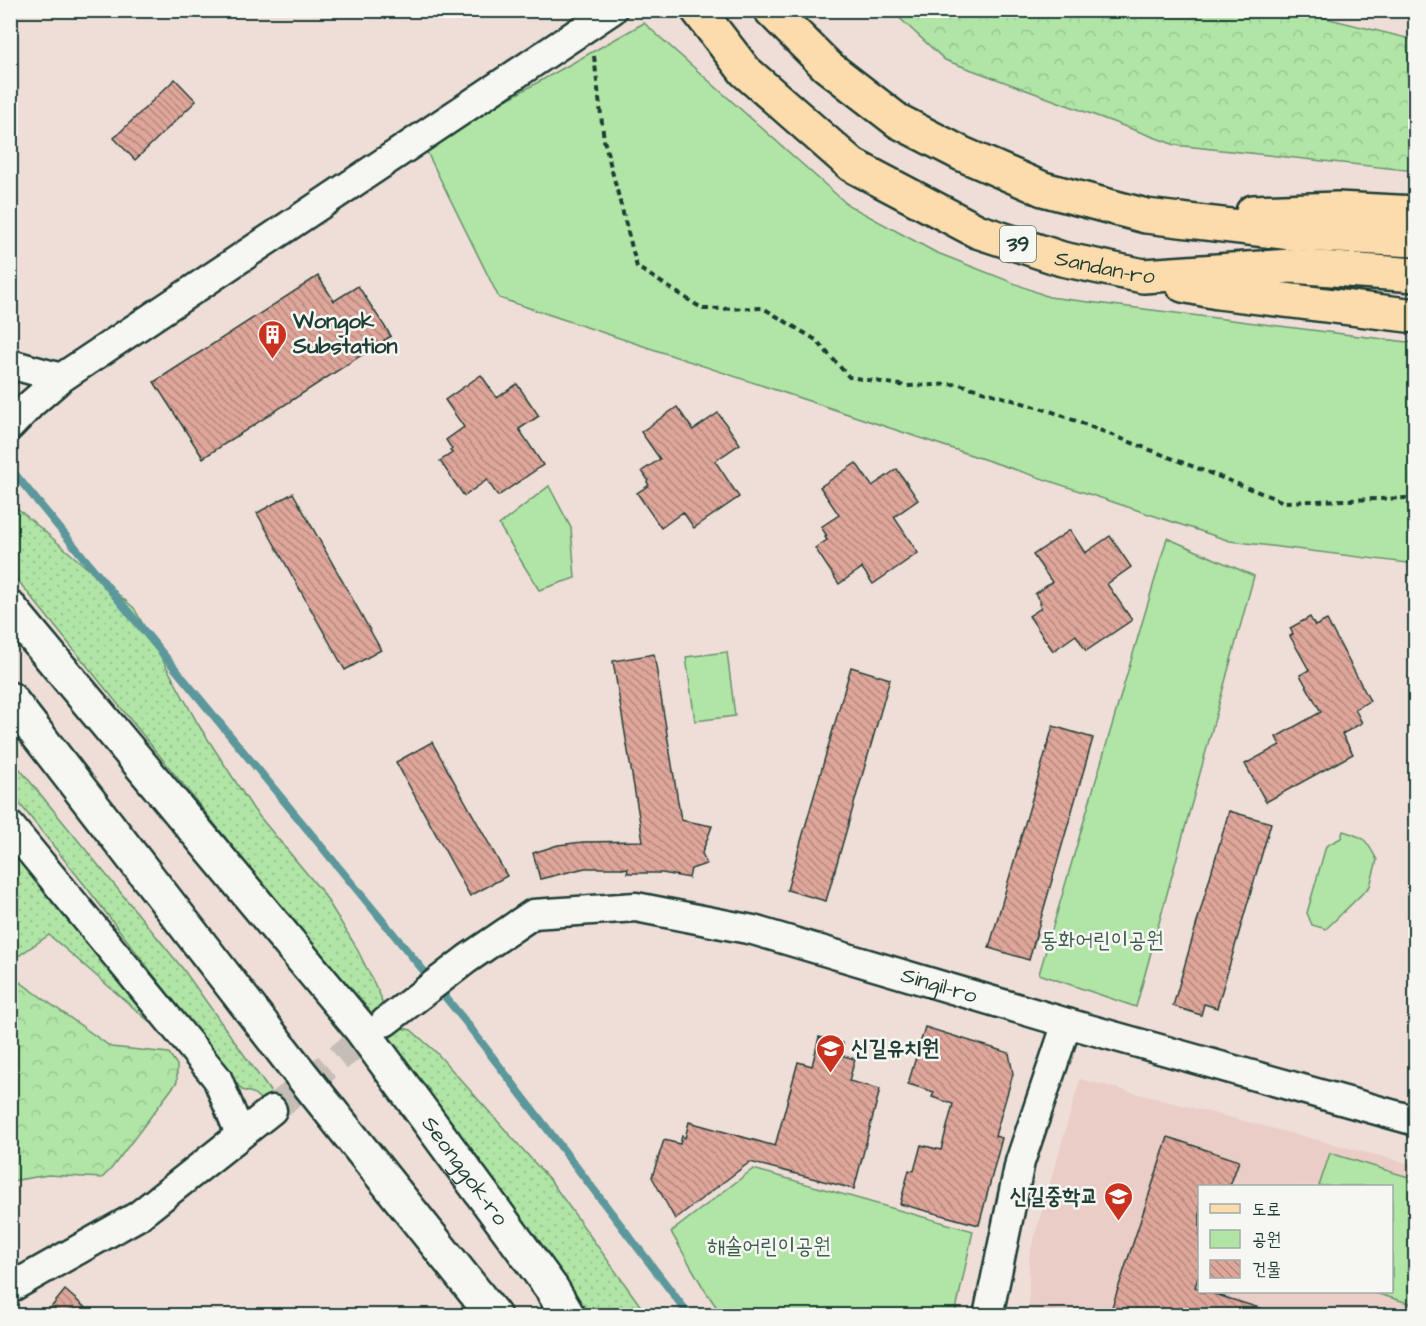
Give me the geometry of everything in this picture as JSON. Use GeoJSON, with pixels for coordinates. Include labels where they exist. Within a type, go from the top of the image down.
{"type":"FeatureCollection","features":[{"type":"Feature","properties":{"kind":"main road","name":"Sandan-ro"},"geometry":{"type":"LineString","coordinates":[[698,10],[745,71],[852,165],[977,231],[1062,259],[1143,276],[1291,266],[1416,275]]}},
{"type":"Feature","properties":{"kind":"main road"},"geometry":{"type":"LineString","coordinates":[[771,10],[827,66],[898,121],[962,154],[1043,189],[1146,216],[1300,234],[1416,240]]}},
{"type":"Feature","properties":{"kind":"main road"},"geometry":{"type":"LineString","coordinates":[[1146,216],[1337,208],[1416,213]]}},
{"type":"Feature","properties":{"kind":"main road"},"geometry":{"type":"LineString","coordinates":[[1143,276],[1218,292],[1416,316]]}},
{"type":"Feature","properties":{"kind":"main road","name":"Seonggok-ro"},"geometry":{"type":"LineString","coordinates":[[10,608],[373,1025],[568,1316]]}},
{"type":"Feature","properties":{"kind":"main road"},"geometry":{"type":"LineString","coordinates":[[10,699],[296,1068],[494,1316]]}},
{"type":"Feature","properties":{"kind":"street"},"geometry":{"type":"LineString","coordinates":[[10,426],[61,378],[601,18]]}},
{"type":"Feature","properties":{"kind":"street"},"geometry":{"type":"LineString","coordinates":[[10,364],[61,378]]}},
{"type":"Feature","properties":{"kind":"street"},"geometry":{"type":"LineString","coordinates":[[10,826],[217,1078],[240,1134]]}},
{"type":"Feature","properties":{"kind":"street","name":"Singil-ro"},"geometry":{"type":"LineString","coordinates":[[373,1025],[533,914],[636,907],[753,930],[1067,1023],[1416,1121]]}},
{"type":"Feature","properties":{"kind":"street"},"geometry":{"type":"LineString","coordinates":[[988,1316],[1020,1162],[1067,1023]]}},
{"type":"Feature","properties":{"kind":"street"},"geometry":{"type":"LineString","coordinates":[[10,1288],[138,1215],[272,1110]]}},
{"type":"Feature","properties":{"kind":"path"},"geometry":{"type":"LineString","coordinates":[[601,18],[604,140],[637,267],[703,309],[763,308],[816,340],[849,377],[907,386],[959,384],[1053,412],[1284,502],[1410,498],[1416,500]]}},
{"type":"Feature","properties":{"kind":"shaded area","name":"신길중학교"},"geometry":{"type":"Polygon","coordinates":[[[1080,1079],[1415,1165],[1415,1315],[1029,1315],[1029,1256],[1080,1079]]]}},
{"type":"Feature","properties":{"kind":"green space"},"geometry":{"type":"Polygon","coordinates":[[[892,11],[1297,11],[1415,40],[1415,171],[1175,145],[945,60],[892,11]]]}},
{"type":"Feature","properties":{"kind":"green space"},"geometry":{"type":"Polygon","coordinates":[[[644,23],[848,205],[935,252],[1049,297],[1415,343],[1415,564],[1230,541],[499,298],[424,146],[644,23]]]}},
{"type":"Feature","properties":{"kind":"green space"},"geometry":{"type":"Polygon","coordinates":[[[549,486],[571,528],[575,578],[539,590],[499,525],[549,486]]]}},
{"type":"Feature","properties":{"kind":"green space"},"geometry":{"type":"Polygon","coordinates":[[[10,502],[134,608],[198,724],[254,810],[323,893],[355,945],[381,997],[383,1012],[394,1026],[411,1030],[435,1051],[550,1180],[647,1315],[581,1315],[321,959],[11,572],[10,502]]]}},
{"type":"Feature","properties":{"kind":"green space","name":"동화어린이공원"},"geometry":{"type":"Polygon","coordinates":[[[1167,538],[1254,576],[1136,1007],[1039,974],[1167,538]]]}},
{"type":"Feature","properties":{"kind":"green space"},"geometry":{"type":"Polygon","coordinates":[[[727,652],[735,716],[695,721],[686,657],[727,652]]]}},
{"type":"Feature","properties":{"kind":"green space"},"geometry":{"type":"Polygon","coordinates":[[[10,757],[183,969],[272,1094],[264,1102],[253,1093],[242,1090],[11,793],[10,757]]]}},
{"type":"Feature","properties":{"kind":"green space"},"geometry":{"type":"Polygon","coordinates":[[[1343,831],[1364,840],[1377,860],[1370,886],[1326,929],[1312,925],[1307,913],[1326,846],[1341,838],[1343,831]]]}},
{"type":"Feature","properties":{"kind":"green space"},"geometry":{"type":"Polygon","coordinates":[[[10,848],[151,1023],[49,935],[11,961],[10,848]]]}},
{"type":"Feature","properties":{"kind":"green space"},"geometry":{"type":"Polygon","coordinates":[[[11,979],[17,980],[111,1047],[169,1053],[177,1065],[177,1082],[102,1178],[48,1175],[11,1181],[11,979]]]}},
{"type":"Feature","properties":{"kind":"green space"},"geometry":{"type":"Polygon","coordinates":[[[1330,1153],[1415,1179],[1415,1305],[1375,1293],[1393,1293],[1393,1185],[1319,1185],[1330,1153]]]}},
{"type":"Feature","properties":{"kind":"green space","name":"해솔어린이공원"},"geometry":{"type":"Polygon","coordinates":[[[753,1169],[973,1231],[955,1315],[722,1315],[671,1232],[753,1169]]]}},
{"type":"Feature","properties":{"kind":"building"},"geometry":{"type":"Polygon","coordinates":[[[175,79],[196,101],[135,160],[114,138],[175,79]]]}},
{"type":"Feature","properties":{"kind":"building","name":"Wongok Substation"},"geometry":{"type":"Polygon","coordinates":[[[318,276],[334,301],[358,286],[391,336],[203,458],[154,382],[318,276]]]}},
{"type":"Feature","properties":{"kind":"building"},"geometry":{"type":"Polygon","coordinates":[[[481,375],[497,398],[517,384],[539,416],[519,429],[543,465],[498,496],[487,480],[464,496],[440,461],[452,453],[446,440],[464,427],[445,400],[481,375]]]}},
{"type":"Feature","properties":{"kind":"building"},"geometry":{"type":"Polygon","coordinates":[[[677,407],[693,430],[718,413],[740,444],[715,461],[739,497],[694,528],[683,512],[661,528],[637,493],[649,485],[642,471],[660,459],[641,432],[677,407]]]}},
{"type":"Feature","properties":{"kind":"building"},"geometry":{"type":"Polygon","coordinates":[[[856,463],[872,486],[897,469],[918,500],[894,517],[918,553],[873,584],[862,568],[839,584],[815,548],[827,540],[821,527],[839,515],[820,487],[856,463]]]}},
{"type":"Feature","properties":{"kind":"building"},"geometry":{"type":"Polygon","coordinates":[[[293,493],[381,650],[345,670],[257,513],[293,493]]]}},
{"type":"Feature","properties":{"kind":"building"},"geometry":{"type":"Polygon","coordinates":[[[1070,530],[1085,553],[1110,536],[1131,567],[1107,584],[1132,620],[1086,651],[1076,635],[1053,651],[1029,616],[1041,608],[1039,604],[1041,603],[1035,594],[1052,582],[1033,555],[1070,530]]]}},
{"type":"Feature","properties":{"kind":"building"},"geometry":{"type":"Polygon","coordinates":[[[1310,617],[1315,626],[1327,620],[1370,701],[1355,709],[1362,723],[1342,734],[1353,754],[1266,802],[1245,764],[1280,745],[1276,737],[1321,712],[1300,675],[1309,670],[1290,636],[1293,634],[1290,628],[1310,617]]]}},
{"type":"Feature","properties":{"kind":"building"},"geometry":{"type":"Polygon","coordinates":[[[654,654],[681,820],[712,826],[702,853],[706,864],[691,869],[689,878],[662,873],[627,873],[628,868],[585,868],[540,879],[533,853],[558,845],[583,842],[643,841],[613,661],[654,654]]]}},
{"type":"Feature","properties":{"kind":"building"},"geometry":{"type":"Polygon","coordinates":[[[851,667],[890,679],[826,901],[787,890],[851,667]]]}},
{"type":"Feature","properties":{"kind":"building"},"geometry":{"type":"Polygon","coordinates":[[[1053,726],[1093,738],[1029,960],[989,948],[1053,726]]]}},
{"type":"Feature","properties":{"kind":"building"},"geometry":{"type":"Polygon","coordinates":[[[432,742],[507,876],[470,896],[396,762],[432,742]]]}},
{"type":"Feature","properties":{"kind":"building"},"geometry":{"type":"Polygon","coordinates":[[[1229,811],[1271,823],[1217,1008],[1204,1004],[1201,1015],[1173,1006],[1229,811]]]}},
{"type":"Feature","properties":{"kind":"building"},"geometry":{"type":"Polygon","coordinates":[[[925,1027],[1009,1053],[1013,1074],[995,1136],[1002,1138],[979,1225],[900,1204],[909,1170],[914,1171],[921,1145],[941,1150],[953,1104],[932,1097],[934,1092],[908,1084],[925,1027]]]}},
{"type":"Feature","properties":{"kind":"building"},"geometry":{"type":"Polygon","coordinates":[[[819,1037],[843,1043],[840,1055],[855,1059],[849,1081],[880,1089],[854,1189],[750,1162],[675,1219],[652,1177],[664,1140],[680,1144],[682,1136],[685,1138],[689,1122],[775,1146],[798,1062],[812,1066],[819,1037]]]}},
{"type":"Feature","properties":{"kind":"building"},"geometry":{"type":"Polygon","coordinates":[[[1168,1137],[1239,1161],[1230,1185],[1198,1185],[1198,1278],[1195,1287],[1198,1288],[1198,1293],[1211,1293],[1269,1311],[1268,1316],[1129,1316],[1111,1310],[1168,1137]]]}},
{"type":"Feature","properties":{"kind":"building"},"geometry":{"type":"Polygon","coordinates":[[[65,1290],[95,1316],[44,1316],[65,1290]]]}},
{"type":"Feature","properties":{"kind":"waterway"},"geometry":{"type":"LineString","coordinates":[[10,468],[465,1021],[690,1316]]}},
{"type":"Feature","properties":{"kind":"tunnel"},"geometry":{"type":"LineString","coordinates":[[272,1110],[383,1023]]}},
{"type":"Feature","properties":{"kind":"place","name":"Wongok Substation"},"geometry":{"type":"Point","coordinates":[272,360]}},
{"type":"Feature","properties":{"kind":"place","name":"신길유치원"},"geometry":{"type":"Point","coordinates":[830,1074]}},
{"type":"Feature","properties":{"kind":"place","name":"신길중학교"},"geometry":{"type":"Point","coordinates":[1119,1222]}}]}
